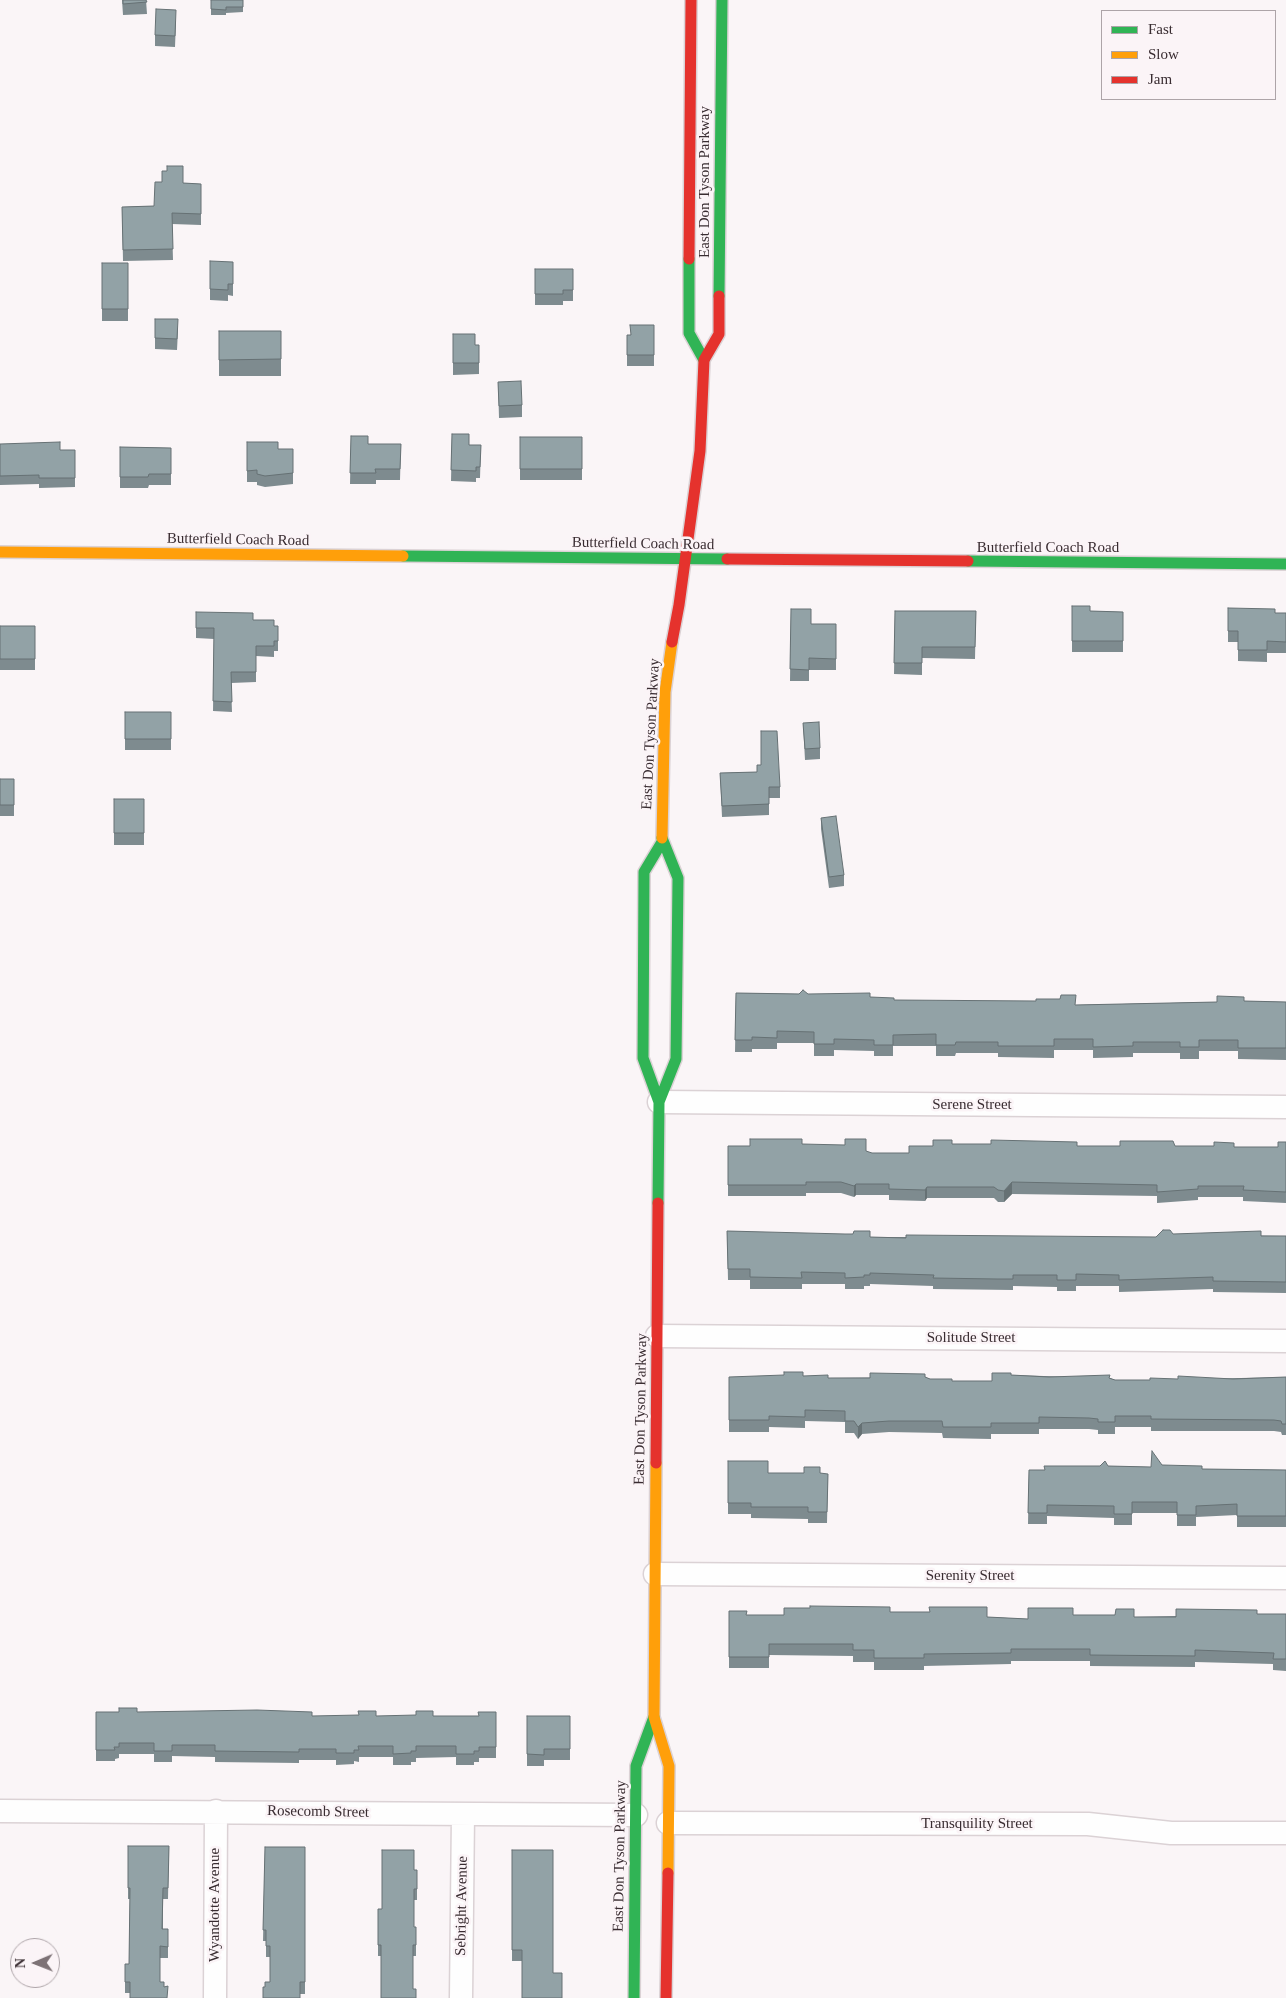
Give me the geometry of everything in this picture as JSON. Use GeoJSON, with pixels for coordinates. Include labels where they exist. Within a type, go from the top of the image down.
{"type":"FeatureCollection","features":[{"type":"Feature","properties":{"kind":"main road","name":"East Don Tyson Parkway"},"geometry":{"type":"LineString","coordinates":[[691,0],[689,333],[704,360]]}},
{"type":"Feature","properties":{"kind":"main road","name":"East Don Tyson Parkway"},"geometry":{"type":"LineString","coordinates":[[659,1102],[676,1059],[678,878],[662,842],[662,746],[666,684],[686,559],[703,426],[704,360],[719,334],[722,0]]}},
{"type":"Feature","properties":{"kind":"main road","name":"Butterfield Coach Road"},"geometry":{"type":"LineString","coordinates":[[0,552],[1286,564]]}},
{"type":"Feature","properties":{"kind":"main road","name":"East Don Tyson Parkway"},"geometry":{"type":"LineString","coordinates":[[662,842],[644,872],[643,1058],[659,1102],[654,1717],[669,1766],[666,1998]]}},
{"type":"Feature","properties":{"kind":"main road","name":"East Don Tyson Parkway"},"geometry":{"type":"LineString","coordinates":[[634,1998],[636,1766],[654,1717]]}},
{"type":"Feature","properties":{"kind":"street","name":"Serene Street"},"geometry":{"type":"LineString","coordinates":[[659,1102],[1286,1108]]}},
{"type":"Feature","properties":{"kind":"street","name":"Solitude Street"},"geometry":{"type":"LineString","coordinates":[[657,1336],[1286,1341]]}},
{"type":"Feature","properties":{"kind":"street","name":"Serenity Street"},"geometry":{"type":"LineString","coordinates":[[655,1574],[1286,1578]]}},
{"type":"Feature","properties":{"kind":"street","name":"Rosecomb Street"},"geometry":{"type":"LineString","coordinates":[[0,1811],[636,1815]]}},
{"type":"Feature","properties":{"kind":"street","name":"Wyandotte Avenue"},"geometry":{"type":"LineString","coordinates":[[215,1998],[216,1811]]}},
{"type":"Feature","properties":{"kind":"street","name":"Sebright Avenue"},"geometry":{"type":"LineString","coordinates":[[461,1998],[463,1814]]}},
{"type":"Feature","properties":{"kind":"street","name":"Transquility Street"},"geometry":{"type":"LineString","coordinates":[[668,1823],[1088,1824],[1171,1833],[1286,1833]]}},
{"type":"Feature","properties":{"kind":"building"},"geometry":{"type":"Polygon","coordinates":[[[123,0],[146,0],[147,2],[123,4],[123,0]]]}},
{"type":"Feature","properties":{"kind":"building"},"geometry":{"type":"Polygon","coordinates":[[[211,0],[243,0],[243,7],[226,7],[226,10],[211,9],[211,0]]]}},
{"type":"Feature","properties":{"kind":"building"},"geometry":{"type":"Polygon","coordinates":[[[156,9],[176,10],[175,36],[155,35],[156,9]]]}},
{"type":"Feature","properties":{"kind":"building"},"geometry":{"type":"Polygon","coordinates":[[[167,166],[183,166],[183,183],[201,184],[201,214],[172,213],[173,249],[123,250],[122,207],[154,206],[155,182],[162,182],[162,171],[167,171],[167,166]]]}},
{"type":"Feature","properties":{"kind":"building"},"geometry":{"type":"Polygon","coordinates":[[[210,261],[233,262],[233,284],[228,284],[228,290],[210,289],[210,261]]]}},
{"type":"Feature","properties":{"kind":"building"},"geometry":{"type":"Polygon","coordinates":[[[102,263],[128,263],[128,309],[102,309],[102,263]]]}},
{"type":"Feature","properties":{"kind":"building"},"geometry":{"type":"Polygon","coordinates":[[[535,269],[573,269],[573,290],[563,290],[563,294],[535,294],[535,269]]]}},
{"type":"Feature","properties":{"kind":"building"},"geometry":{"type":"Polygon","coordinates":[[[155,319],[178,319],[177,339],[155,338],[155,319]]]}},
{"type":"Feature","properties":{"kind":"building"},"geometry":{"type":"Polygon","coordinates":[[[630,325],[654,325],[654,355],[627,355],[627,335],[631,335],[630,325]]]}},
{"type":"Feature","properties":{"kind":"building"},"geometry":{"type":"Polygon","coordinates":[[[219,331],[281,331],[281,359],[219,360],[219,331]]]}},
{"type":"Feature","properties":{"kind":"building"},"geometry":{"type":"Polygon","coordinates":[[[453,334],[475,334],[475,345],[479,345],[479,363],[453,363],[453,334]]]}},
{"type":"Feature","properties":{"kind":"building"},"geometry":{"type":"Polygon","coordinates":[[[521,381],[522,405],[499,406],[498,382],[521,381]]]}},
{"type":"Feature","properties":{"kind":"building"},"geometry":{"type":"Polygon","coordinates":[[[452,434],[469,434],[469,445],[481,445],[480,467],[476,467],[476,471],[451,470],[452,434]]]}},
{"type":"Feature","properties":{"kind":"building"},"geometry":{"type":"Polygon","coordinates":[[[351,436],[368,436],[368,444],[401,444],[400,469],[375,469],[376,473],[350,473],[351,436]]]}},
{"type":"Feature","properties":{"kind":"building"},"geometry":{"type":"Polygon","coordinates":[[[520,437],[582,437],[582,469],[520,469],[520,437]]]}},
{"type":"Feature","properties":{"kind":"building"},"geometry":{"type":"Polygon","coordinates":[[[60,442],[60,450],[75,450],[75,478],[39,478],[39,475],[0,476],[0,444],[60,442]]]}},
{"type":"Feature","properties":{"kind":"building"},"geometry":{"type":"Polygon","coordinates":[[[247,442],[278,442],[278,449],[293,449],[293,473],[265,476],[257,474],[257,470],[247,471],[247,442]]]}},
{"type":"Feature","properties":{"kind":"building"},"geometry":{"type":"Polygon","coordinates":[[[120,447],[171,448],[171,474],[149,474],[148,477],[120,477],[120,447]]]}},
{"type":"Feature","properties":{"kind":"building"},"geometry":{"type":"Polygon","coordinates":[[[1072,606],[1090,606],[1090,611],[1123,612],[1123,641],[1072,641],[1072,606]]]}},
{"type":"Feature","properties":{"kind":"building"},"geometry":{"type":"Polygon","coordinates":[[[1228,608],[1275,609],[1275,613],[1286,613],[1286,642],[1267,641],[1267,650],[1238,650],[1238,631],[1228,631],[1228,608]]]}},
{"type":"Feature","properties":{"kind":"building"},"geometry":{"type":"Polygon","coordinates":[[[791,609],[811,609],[811,624],[836,624],[836,659],[809,658],[809,670],[790,669],[791,609]]]}},
{"type":"Feature","properties":{"kind":"building"},"geometry":{"type":"Polygon","coordinates":[[[895,611],[976,611],[975,647],[922,647],[922,663],[894,663],[895,611]]]}},
{"type":"Feature","properties":{"kind":"building"},"geometry":{"type":"Polygon","coordinates":[[[196,612],[253,613],[253,620],[274,620],[274,626],[278,626],[278,641],[274,641],[274,646],[256,646],[256,672],[231,672],[232,702],[213,701],[214,628],[196,628],[196,612]]]}},
{"type":"Feature","properties":{"kind":"building"},"geometry":{"type":"Polygon","coordinates":[[[0,626],[35,626],[35,659],[0,659],[0,626]]]}},
{"type":"Feature","properties":{"kind":"building"},"geometry":{"type":"Polygon","coordinates":[[[125,712],[171,712],[171,739],[125,739],[125,712]]]}},
{"type":"Feature","properties":{"kind":"building"},"geometry":{"type":"Polygon","coordinates":[[[819,722],[820,748],[805,749],[803,723],[819,722]]]}},
{"type":"Feature","properties":{"kind":"building"},"geometry":{"type":"Polygon","coordinates":[[[761,731],[777,731],[780,787],[769,787],[769,804],[722,806],[720,773],[757,772],[757,765],[761,765],[761,731]]]}},
{"type":"Feature","properties":{"kind":"building"},"geometry":{"type":"Polygon","coordinates":[[[0,779],[14,779],[14,805],[0,805],[0,779]]]}},
{"type":"Feature","properties":{"kind":"building"},"geometry":{"type":"Polygon","coordinates":[[[114,799],[144,799],[144,833],[114,833],[114,799]]]}},
{"type":"Feature","properties":{"kind":"building"},"geometry":{"type":"Polygon","coordinates":[[[836,816],[844,875],[829,877],[821,818],[836,816]]]}},
{"type":"Feature","properties":{"kind":"building"},"geometry":{"type":"Polygon","coordinates":[[[803,990],[808,994],[870,993],[870,997],[894,998],[894,1000],[1036,1001],[1036,999],[1060,999],[1061,995],[1076,995],[1075,1005],[1217,1002],[1217,996],[1244,997],[1244,1001],[1286,1002],[1286,1048],[1238,1048],[1238,1040],[1199,1040],[1199,1047],[1180,1047],[1180,1042],[1133,1042],[1133,1046],[1093,1047],[1093,1039],[1054,1039],[1054,1046],[998,1046],[998,1042],[956,1042],[955,1045],[936,1045],[936,1034],[893,1035],[893,1045],[874,1045],[874,1040],[834,1039],[834,1044],[814,1044],[814,1032],[777,1031],[777,1038],[752,1037],[752,1040],[735,1040],[736,993],[799,994],[803,990]]]}},
{"type":"Feature","properties":{"kind":"building"},"geometry":{"type":"Polygon","coordinates":[[[750,1139],[802,1139],[802,1144],[845,1145],[845,1139],[866,1139],[866,1151],[872,1153],[909,1153],[909,1146],[933,1146],[933,1140],[952,1140],[952,1144],[991,1144],[991,1140],[1077,1142],[1077,1146],[1120,1146],[1120,1141],[1173,1141],[1175,1146],[1214,1146],[1214,1142],[1234,1143],[1234,1147],[1278,1147],[1278,1142],[1286,1142],[1286,1192],[1243,1190],[1244,1186],[1198,1186],[1198,1189],[1157,1192],[1157,1185],[1012,1182],[1004,1191],[994,1187],[927,1187],[925,1190],[889,1189],[889,1184],[856,1184],[854,1186],[841,1182],[806,1182],[806,1185],[728,1185],[728,1146],[750,1146],[750,1139]]]}},
{"type":"Feature","properties":{"kind":"building"},"geometry":{"type":"Polygon","coordinates":[[[1163,1230],[1170,1230],[1173,1234],[1261,1231],[1261,1236],[1286,1236],[1286,1282],[1213,1281],[1213,1277],[1119,1280],[1119,1275],[1076,1274],[1076,1280],[1057,1280],[1057,1275],[1013,1275],[1013,1279],[997,1279],[933,1278],[934,1275],[870,1273],[870,1275],[864,1275],[864,1277],[845,1278],[845,1273],[801,1272],[802,1278],[750,1277],[750,1269],[728,1269],[727,1231],[853,1234],[854,1231],[870,1231],[870,1237],[906,1238],[906,1235],[1156,1237],[1163,1230]]]}},
{"type":"Feature","properties":{"kind":"building"},"geometry":{"type":"Polygon","coordinates":[[[784,1372],[803,1372],[803,1376],[828,1375],[828,1378],[870,1378],[870,1373],[925,1374],[925,1377],[930,1379],[952,1379],[952,1381],[992,1381],[992,1373],[1049,1377],[1110,1375],[1109,1378],[1115,1380],[1178,1379],[1178,1376],[1233,1379],[1286,1377],[1286,1424],[1274,1420],[1151,1419],[1151,1416],[1115,1416],[1115,1422],[1098,1422],[1098,1419],[1089,1418],[1039,1417],[1039,1423],[991,1423],[991,1427],[943,1427],[942,1421],[889,1421],[862,1423],[858,1427],[854,1421],[845,1421],[845,1411],[805,1410],[805,1417],[769,1416],[769,1420],[729,1420],[729,1377],[784,1375],[784,1372]]]}},
{"type":"Feature","properties":{"kind":"building"},"geometry":{"type":"Polygon","coordinates":[[[1152,1451],[1162,1465],[1202,1466],[1202,1469],[1286,1470],[1286,1516],[1237,1516],[1237,1504],[1196,1506],[1196,1515],[1177,1515],[1177,1502],[1132,1502],[1132,1514],[1114,1514],[1114,1506],[1047,1505],[1047,1513],[1028,1513],[1029,1470],[1045,1470],[1044,1466],[1100,1466],[1105,1461],[1108,1466],[1151,1467],[1152,1451]]]}},
{"type":"Feature","properties":{"kind":"building"},"geometry":{"type":"Polygon","coordinates":[[[728,1461],[768,1461],[768,1473],[804,1473],[804,1467],[820,1467],[820,1473],[828,1474],[827,1512],[808,1512],[808,1507],[751,1507],[751,1503],[728,1503],[728,1461]]]}},
{"type":"Feature","properties":{"kind":"building"},"geometry":{"type":"Polygon","coordinates":[[[810,1606],[890,1607],[890,1612],[930,1612],[929,1607],[987,1607],[987,1617],[1028,1619],[1028,1608],[1073,1608],[1073,1615],[1115,1615],[1116,1609],[1134,1609],[1134,1617],[1176,1617],[1176,1609],[1257,1610],[1257,1614],[1286,1614],[1286,1659],[1273,1659],[1274,1653],[1195,1650],[1195,1656],[1090,1655],[1090,1649],[1011,1649],[1011,1653],[924,1654],[924,1658],[874,1658],[874,1650],[853,1650],[853,1644],[769,1644],[769,1657],[729,1657],[729,1611],[747,1611],[746,1615],[784,1615],[784,1608],[810,1608],[810,1606]]]}},
{"type":"Feature","properties":{"kind":"building"},"geometry":{"type":"Polygon","coordinates":[[[119,1708],[137,1708],[137,1712],[257,1710],[312,1712],[312,1716],[359,1715],[358,1711],[376,1711],[376,1716],[416,1715],[416,1711],[433,1711],[433,1716],[479,1716],[478,1712],[496,1712],[496,1747],[479,1747],[479,1751],[474,1751],[474,1754],[456,1754],[456,1746],[416,1746],[416,1751],[411,1751],[411,1753],[393,1754],[393,1746],[358,1746],[359,1750],[354,1750],[354,1753],[336,1753],[336,1749],[299,1749],[299,1752],[215,1751],[215,1745],[172,1745],[172,1751],[154,1751],[154,1743],[119,1743],[119,1747],[114,1747],[115,1750],[96,1750],[96,1712],[119,1712],[119,1708]]]}},
{"type":"Feature","properties":{"kind":"building"},"geometry":{"type":"Polygon","coordinates":[[[527,1716],[570,1716],[570,1749],[544,1749],[544,1755],[527,1754],[527,1716]]]}},
{"type":"Feature","properties":{"kind":"building"},"geometry":{"type":"Polygon","coordinates":[[[128,1846],[169,1846],[168,1888],[163,1888],[162,1929],[168,1929],[168,1947],[160,1946],[160,1982],[164,1982],[164,1987],[168,1986],[167,1998],[130,1998],[130,1982],[125,1982],[125,1964],[129,1964],[130,1888],[128,1888],[128,1846]]]}},
{"type":"Feature","properties":{"kind":"building"},"geometry":{"type":"Polygon","coordinates":[[[265,1847],[305,1847],[305,1982],[300,1982],[300,1998],[263,1998],[265,1982],[270,1982],[270,1946],[266,1946],[266,1930],[263,1930],[265,1847]]]}},
{"type":"Feature","properties":{"kind":"building"},"geometry":{"type":"Polygon","coordinates":[[[382,1850],[414,1850],[414,1870],[417,1870],[417,1889],[414,1889],[416,1945],[413,1945],[413,1989],[416,1989],[416,1998],[381,1998],[381,1945],[378,1945],[378,1909],[382,1909],[382,1850]]]}},
{"type":"Feature","properties":{"kind":"building"},"geometry":{"type":"Polygon","coordinates":[[[512,1850],[553,1850],[553,1973],[562,1973],[562,1998],[522,1998],[522,1950],[512,1950],[512,1850]]]}},
{"type":"Feature","properties":{"kind":"traffic: fast"},"geometry":{"type":"LineString","coordinates":[[719,296],[722,0]]}},
{"type":"Feature","properties":{"kind":"traffic: fast"},"geometry":{"type":"LineString","coordinates":[[689,259],[689,333],[704,360]]}},
{"type":"Feature","properties":{"kind":"traffic: fast"},"geometry":{"type":"LineString","coordinates":[[403,556],[727,559]]}},
{"type":"Feature","properties":{"kind":"traffic: fast"},"geometry":{"type":"LineString","coordinates":[[968,561],[1286,564]]}},
{"type":"Feature","properties":{"kind":"traffic: fast"},"geometry":{"type":"LineString","coordinates":[[659,1102],[676,1059],[678,878],[662,838]]}},
{"type":"Feature","properties":{"kind":"traffic: fast"},"geometry":{"type":"LineString","coordinates":[[658,1203],[659,1102],[643,1058],[644,872],[662,842]]}},
{"type":"Feature","properties":{"kind":"traffic: fast"},"geometry":{"type":"LineString","coordinates":[[634,1998],[636,1766],[654,1717]]}},
{"type":"Feature","properties":{"kind":"traffic: slow"},"geometry":{"type":"LineString","coordinates":[[0,552],[403,556]]}},
{"type":"Feature","properties":{"kind":"traffic: slow"},"geometry":{"type":"LineString","coordinates":[[662,838],[665,692],[672,642]]}},
{"type":"Feature","properties":{"kind":"traffic: slow"},"geometry":{"type":"LineString","coordinates":[[656,1463],[654,1717],[669,1766],[668,1873]]}},
{"type":"Feature","properties":{"kind":"traffic: jam"},"geometry":{"type":"LineString","coordinates":[[689,259],[691,0]]}},
{"type":"Feature","properties":{"kind":"traffic: jam"},"geometry":{"type":"LineString","coordinates":[[672,642],[679,605],[700,451],[704,360],[719,334],[719,296]]}},
{"type":"Feature","properties":{"kind":"traffic: jam"},"geometry":{"type":"LineString","coordinates":[[727,559],[968,561]]}},
{"type":"Feature","properties":{"kind":"traffic: jam"},"geometry":{"type":"LineString","coordinates":[[656,1463],[658,1203]]}},
{"type":"Feature","properties":{"kind":"traffic: jam"},"geometry":{"type":"LineString","coordinates":[[666,1998],[668,1873]]}}]}
